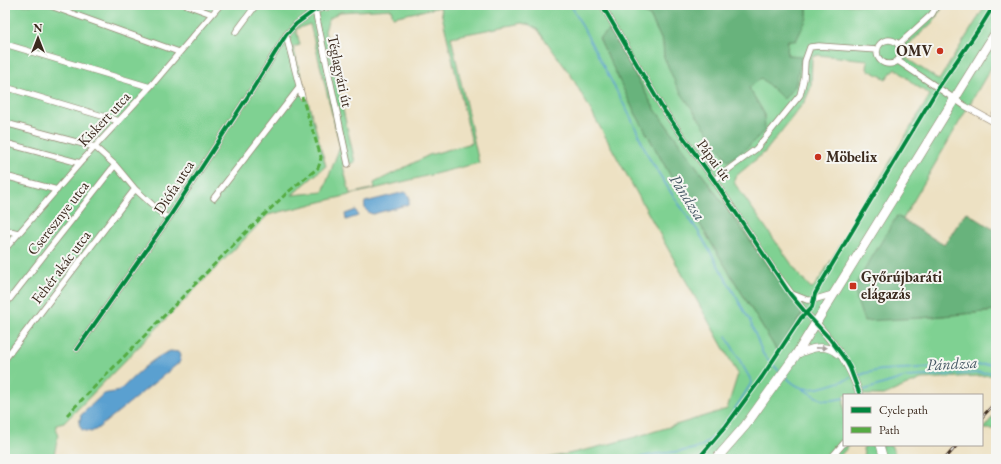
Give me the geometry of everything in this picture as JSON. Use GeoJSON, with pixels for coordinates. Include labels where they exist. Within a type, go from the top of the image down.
{"type":"FeatureCollection","features":[{"type":"Feature","properties":{"kind":"main road"},"geometry":{"type":"LineString","coordinates":[[716,459],[745,426],[795,357],[953,99],[996,32]]}},
{"type":"Feature","properties":{"kind":"street"},"geometry":{"type":"LineString","coordinates":[[48,5],[179,52]]}},
{"type":"Feature","properties":{"kind":"street"},"geometry":{"type":"LineString","coordinates":[[187,5],[212,14]]}},
{"type":"Feature","properties":{"kind":"street","name":"Kiskert utca"},"geometry":{"type":"LineString","coordinates":[[5,249],[80,163],[150,87],[220,5]]}},
{"type":"Feature","properties":{"kind":"street"},"geometry":{"type":"LineString","coordinates":[[236,32],[256,5]]}},
{"type":"Feature","properties":{"kind":"street"},"geometry":{"type":"LineString","coordinates":[[315,8],[344,5]]}},
{"type":"Feature","properties":{"kind":"street","name":"Pápai út"},"geometry":{"type":"LineString","coordinates":[[602,5],[663,109],[714,180],[790,294],[816,323]]}},
{"type":"Feature","properties":{"kind":"street"},"geometry":{"type":"LineString","coordinates":[[898,44],[932,14],[937,5]]}},
{"type":"Feature","properties":{"kind":"street","name":"Diófa utca"},"geometry":{"type":"LineString","coordinates":[[77,349],[168,219],[286,35],[296,24],[315,8]]}},
{"type":"Feature","properties":{"kind":"street","name":"Téglagyári út"},"geometry":{"type":"LineString","coordinates":[[315,8],[348,164]]}},
{"type":"Feature","properties":{"kind":"street"},"geometry":{"type":"LineString","coordinates":[[286,35],[302,97]]}},
{"type":"Feature","properties":{"kind":"street"},"geometry":{"type":"LineString","coordinates":[[891,40],[898,44],[901,53],[898,61],[890,64],[882,63],[877,57],[877,50],[881,43],[891,40]]}},
{"type":"Feature","properties":{"kind":"street"},"geometry":{"type":"LineString","coordinates":[[5,44],[150,87]]}},
{"type":"Feature","properties":{"kind":"street"},"geometry":{"type":"LineString","coordinates":[[714,180],[756,149],[800,95],[804,79],[805,60],[810,47],[819,46],[877,50]]}},
{"type":"Feature","properties":{"kind":"street"},"geometry":{"type":"LineString","coordinates":[[898,61],[953,99],[992,121],[996,113]]}},
{"type":"Feature","properties":{"kind":"street"},"geometry":{"type":"LineString","coordinates":[[5,86],[119,121]]}},
{"type":"Feature","properties":{"kind":"street"},"geometry":{"type":"LineString","coordinates":[[214,198],[299,88]]}},
{"type":"Feature","properties":{"kind":"street"},"geometry":{"type":"LineString","coordinates":[[5,123],[95,147],[115,165],[135,189],[168,219]]}},
{"type":"Feature","properties":{"kind":"street"},"geometry":{"type":"LineString","coordinates":[[5,143],[80,163]]}},
{"type":"Feature","properties":{"kind":"street","name":"Cseresznye utca"},"geometry":{"type":"LineString","coordinates":[[5,305],[115,165]]}},
{"type":"Feature","properties":{"kind":"street"},"geometry":{"type":"LineString","coordinates":[[5,176],[57,190]]}},
{"type":"Feature","properties":{"kind":"street","name":"Fehér akác utca"},"geometry":{"type":"LineString","coordinates":[[5,358],[135,189]]}},
{"type":"Feature","properties":{"kind":"street"},"geometry":{"type":"LineString","coordinates":[[5,230],[18,233]]}},
{"type":"Feature","properties":{"kind":"street"},"geometry":{"type":"LineString","coordinates":[[790,294],[807,300],[813,300],[834,294]]}},
{"type":"Feature","properties":{"kind":"street"},"geometry":{"type":"LineString","coordinates":[[816,323],[850,368],[860,394]]}},
{"type":"Feature","properties":{"kind":"street"},"geometry":{"type":"LineString","coordinates":[[795,357],[808,349],[822,347],[835,351],[844,359]]}},
{"type":"Feature","properties":{"kind":"street"},"geometry":{"type":"LineString","coordinates":[[830,459],[843,444]]}},
{"type":"Feature","properties":{"kind":"street"},"geometry":{"type":"LineString","coordinates":[[880,446],[884,459]]}},
{"type":"Feature","properties":{"kind":"green space"},"geometry":{"type":"Polygon","coordinates":[[[5,5],[638,5],[642,12],[650,16],[656,28],[663,43],[664,57],[764,113],[749,88],[761,78],[802,57],[787,55],[788,40],[807,18],[807,5],[944,5],[933,22],[908,45],[906,58],[939,80],[986,5],[996,5],[996,59],[903,219],[896,216],[920,318],[996,311],[996,375],[921,379],[886,394],[843,394],[843,446],[849,446],[837,459],[759,459],[758,457],[756,459],[542,459],[612,443],[727,409],[738,374],[572,77],[538,30],[530,25],[522,23],[451,37],[479,163],[268,215],[64,423],[56,425],[58,437],[53,459],[5,459],[5,5]],[[440,7],[393,17],[391,9],[340,12],[329,19],[325,31],[355,162],[343,166],[350,194],[375,188],[374,183],[429,155],[472,143],[440,7]],[[310,24],[296,29],[300,45],[293,47],[326,166],[292,195],[323,192],[340,146],[310,24]],[[610,30],[600,38],[632,107],[670,175],[777,351],[803,313],[654,108],[610,30]],[[818,55],[812,57],[811,87],[805,101],[765,152],[736,176],[734,180],[735,184],[800,276],[812,289],[821,277],[930,95],[915,85],[895,68],[886,79],[867,69],[868,60],[818,55]]]}},
{"type":"Feature","properties":{"kind":"green space"},"geometry":{"type":"Polygon","coordinates":[[[638,5],[807,5],[807,18],[796,41],[788,40],[787,55],[802,56],[795,86],[784,99],[761,78],[749,88],[764,113],[765,130],[747,148],[728,161],[677,87],[664,57],[663,43],[656,28],[650,16],[642,12],[638,5]]]}},
{"type":"Feature","properties":{"kind":"green space"},"geometry":{"type":"Polygon","coordinates":[[[610,30],[654,108],[803,313],[777,351],[670,175],[632,107],[599,38],[610,30]]]}},
{"type":"Feature","properties":{"kind":"green space"},"geometry":{"type":"Polygon","coordinates":[[[966,212],[996,231],[996,311],[920,318],[864,321],[854,287],[897,216],[944,245],[966,212]]]}},
{"type":"Feature","properties":{"kind":"green space"},"geometry":{"type":"Polygon","coordinates":[[[996,413],[996,429],[983,429],[996,413]]]}},
{"type":"Feature","properties":{"kind":"green space"},"geometry":{"type":"Polygon","coordinates":[[[864,446],[891,446],[897,459],[865,459],[863,449],[864,446]]]}},
{"type":"Feature","properties":{"kind":"water"},"geometry":{"type":"Polygon","coordinates":[[[405,192],[409,196],[408,204],[406,205],[373,214],[369,213],[365,208],[365,202],[405,192]]]}},
{"type":"Feature","properties":{"kind":"water"},"geometry":{"type":"Polygon","coordinates":[[[356,210],[358,216],[346,220],[345,214],[356,210]]]}},
{"type":"Feature","properties":{"kind":"water"},"geometry":{"type":"Polygon","coordinates":[[[170,351],[180,352],[180,362],[97,429],[91,432],[82,430],[79,424],[81,415],[102,395],[119,391],[149,363],[170,351]]]}},
{"type":"Feature","properties":{"kind":"waterway","name":"Pándzsa"},"geometry":{"type":"LineString","coordinates":[[571,5],[631,118],[649,158],[698,231],[712,255],[750,321],[763,354],[780,372]]}},
{"type":"Feature","properties":{"kind":"waterway"},"geometry":{"type":"LineString","coordinates":[[636,459],[643,456],[697,448],[712,438],[728,420],[752,382],[726,336]]}},
{"type":"Feature","properties":{"kind":"waterway","name":"Pándzsa"},"geometry":{"type":"LineString","coordinates":[[855,377],[881,370],[996,364]]}},
{"type":"Feature","properties":{"kind":"waterway","name":"Pándzsa"},"geometry":{"type":"LineString","coordinates":[[864,390],[906,377],[996,372]]}},
{"type":"Feature","properties":{"kind":"waterway","name":"Pándzsa"},"geometry":{"type":"LineString","coordinates":[[785,376],[796,385],[811,389],[851,378]]}},
{"type":"Feature","properties":{"kind":"waterway","name":"Pándzsa"},"geometry":{"type":"LineString","coordinates":[[803,389],[822,400],[843,398]]}},
{"type":"Feature","properties":{"kind":"railway"},"geometry":{"type":"LineString","coordinates":[[983,416],[996,402]]}},
{"type":"Feature","properties":{"kind":"railway"},"geometry":{"type":"LineString","coordinates":[[945,459],[956,446]]}},
{"type":"Feature","properties":{"kind":"marked path"},"geometry":{"type":"LineString","coordinates":[[67,415],[243,235],[288,192],[318,168],[321,157],[302,97]]}},
{"type":"Feature","properties":{"kind":"cycle path"},"geometry":{"type":"LineString","coordinates":[[77,349],[168,219],[286,35],[296,24],[315,10],[344,5]]}},
{"type":"Feature","properties":{"kind":"cycle path"},"geometry":{"type":"LineString","coordinates":[[602,5],[663,109],[714,180],[790,294],[830,339],[845,359],[860,394]]}},
{"type":"Feature","properties":{"kind":"cycle path"},"geometry":{"type":"LineString","coordinates":[[698,459],[726,426],[762,377],[801,318],[812,307],[815,294],[821,283],[938,88],[994,5]]}},
{"type":"Feature","properties":{"kind":"place","name":"OMV"},"geometry":{"type":"Point","coordinates":[940,51]}},
{"type":"Feature","properties":{"kind":"place","name":"Möbelix"},"geometry":{"type":"Point","coordinates":[818,157]}},
{"type":"Feature","properties":{"kind":"place","name":"Győrújbaráti elágazás"},"geometry":{"type":"Point","coordinates":[853,286]}}]}
